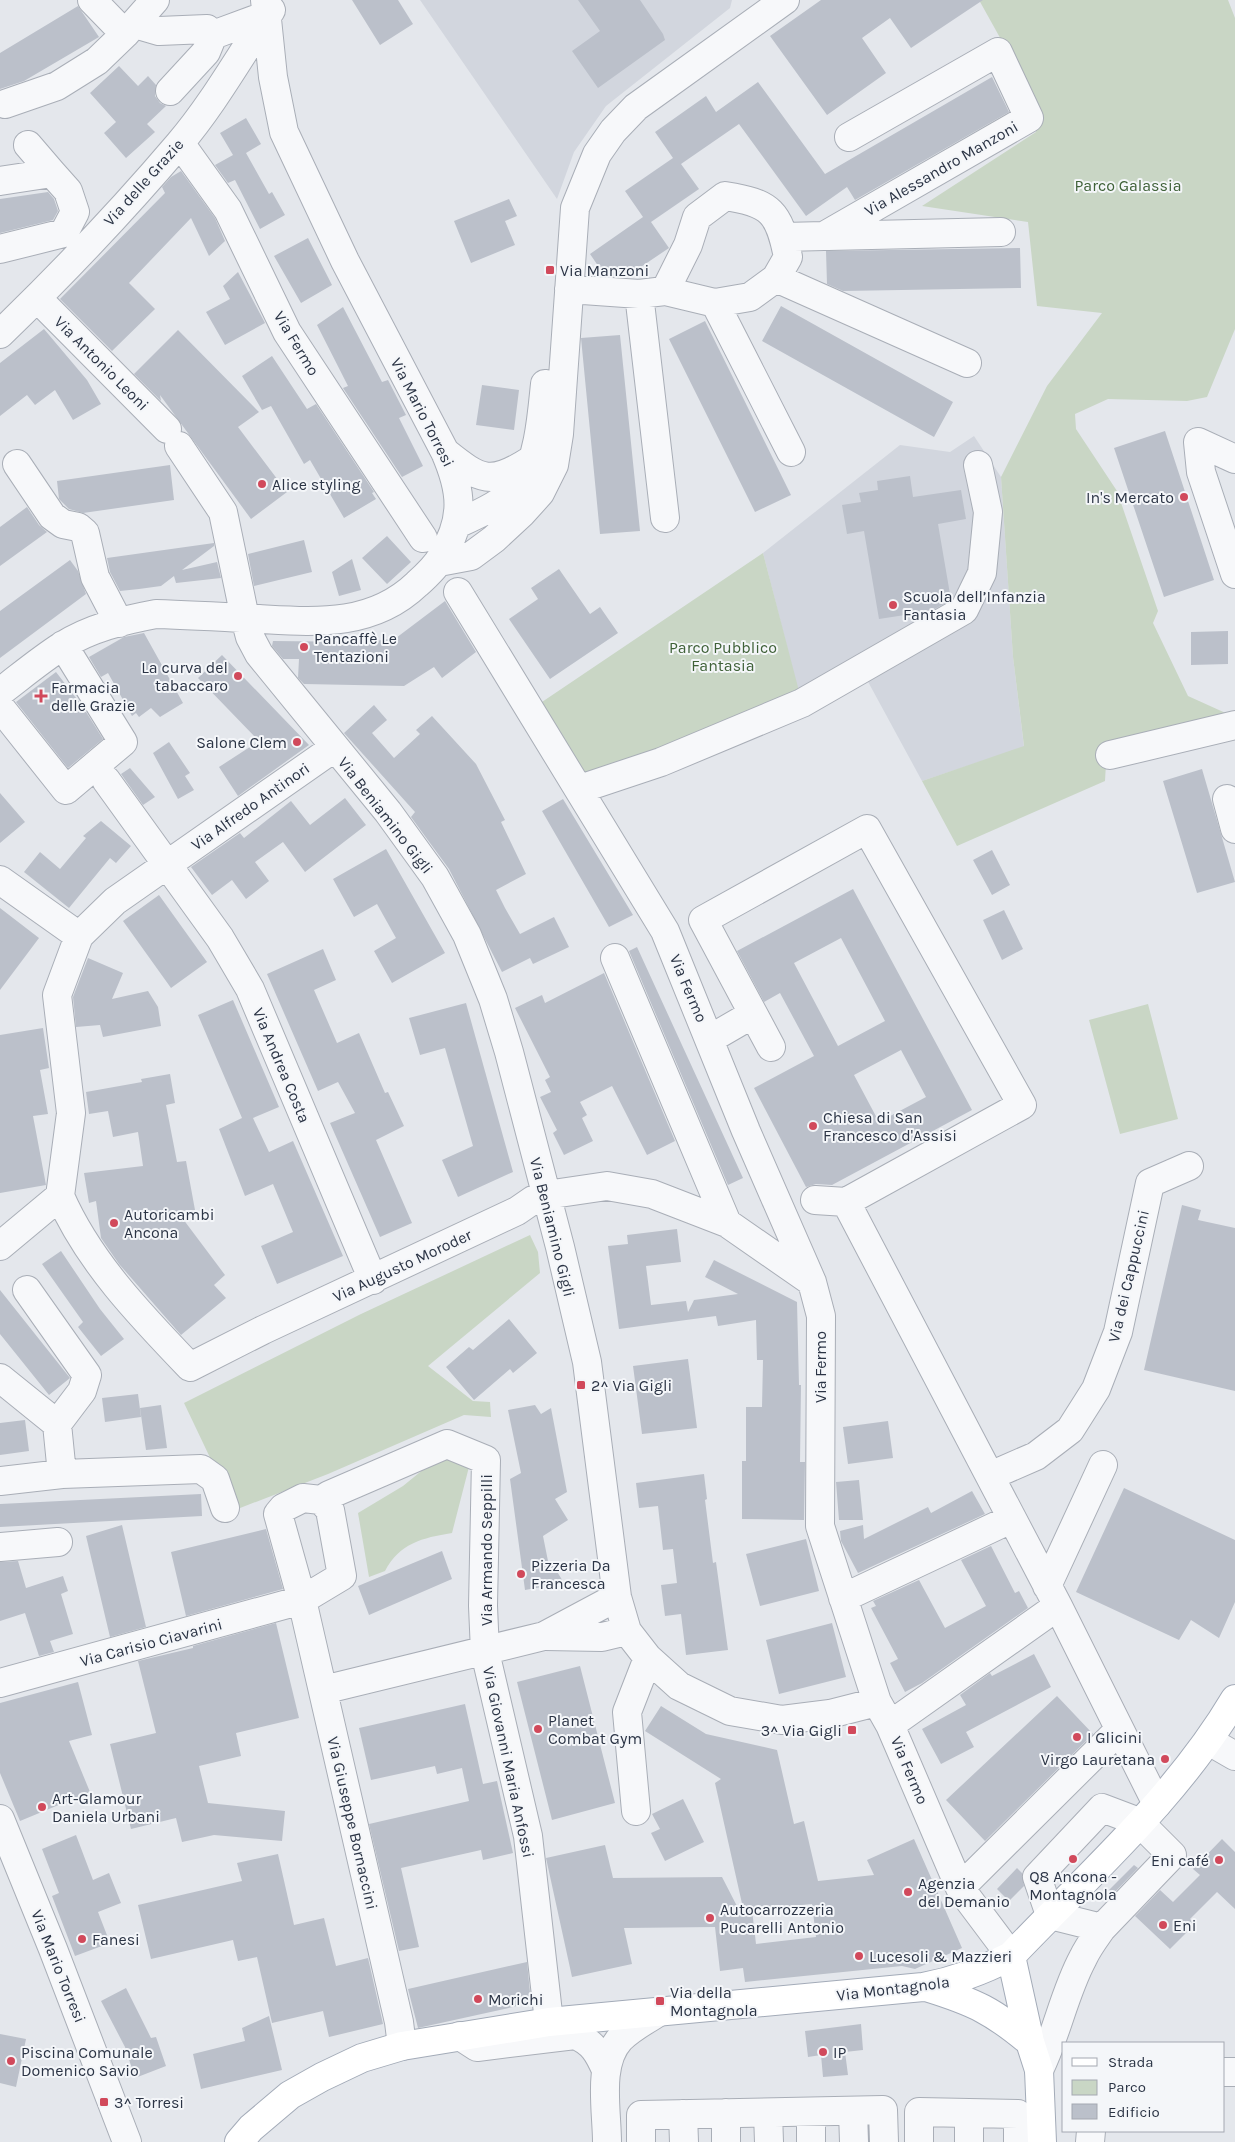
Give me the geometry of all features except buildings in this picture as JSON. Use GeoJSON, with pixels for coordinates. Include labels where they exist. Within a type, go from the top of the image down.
{"type":"FeatureCollection","features":[{"type":"Feature","properties":{"kind":"main road","name":"Via Montagnola"},"geometry":{"type":"LineString","coordinates":[[239,2142],[251,2128],[290,2095],[362,2058],[402,2046],[549,2022],[923,1987],[954,1981],[982,1971],[1011,1956],[1148,1813],[1209,1741],[1235,1699]]}},
{"type":"Feature","properties":{"kind":"main road"},"geometry":{"type":"LineString","coordinates":[[1011,1956],[1030,2042],[1030,2092],[1042,2142]]}},
{"type":"Feature","properties":{"kind":"main road"},"geometry":{"type":"LineString","coordinates":[[923,1987],[975,2004],[1001,2017],[1030,2042]]}},
{"type":"Feature","properties":{"kind":"street"},"geometry":{"type":"LineString","coordinates":[[92,0],[130,29],[158,31],[208,29],[213,35]]}},
{"type":"Feature","properties":{"kind":"street"},"geometry":{"type":"LineString","coordinates":[[5,104],[57,86],[97,61],[130,29],[155,0]]}},
{"type":"Feature","properties":{"kind":"street"},"geometry":{"type":"LineString","coordinates":[[748,26],[758,0]]}},
{"type":"Feature","properties":{"kind":"street"},"geometry":{"type":"LineString","coordinates":[[438,562],[471,556],[494,539],[540,493],[554,465],[560,424],[576,208],[597,154],[613,130],[636,107],[785,0]]}},
{"type":"Feature","properties":{"kind":"street"},"geometry":{"type":"LineString","coordinates":[[170,91],[206,52],[213,35],[270,5]]}},
{"type":"Feature","properties":{"kind":"street","name":"Via delle Grazie"},"geometry":{"type":"LineString","coordinates":[[0,334],[37,298],[180,143],[234,68],[270,5]]}},
{"type":"Feature","properties":{"kind":"street","name":"Via Mario Torresi"},"geometry":{"type":"LineString","coordinates":[[0,692],[63,645],[100,628],[156,614],[317,622],[358,618],[377,611],[411,590],[438,562],[450,543],[457,524],[459,494],[454,472],[345,261],[284,132],[273,78],[270,5]]}},
{"type":"Feature","properties":{"kind":"street","name":"Via Alessandro Manzoni"},"geometry":{"type":"LineString","coordinates":[[824,236],[1029,118],[998,52],[849,137]]}},
{"type":"Feature","properties":{"kind":"street","name":"Via Fermo"},"geometry":{"type":"LineString","coordinates":[[180,143],[228,210],[287,332],[423,538]]}},
{"type":"Feature","properties":{"kind":"street"},"geometry":{"type":"LineString","coordinates":[[0,249],[64,233],[78,211],[68,191],[28,145]]}},
{"type":"Feature","properties":{"kind":"street"},"geometry":{"type":"LineString","coordinates":[[0,181],[52,173]]}},
{"type":"Feature","properties":{"kind":"street"},"geometry":{"type":"LineString","coordinates":[[569,290],[639,294],[666,291],[715,303],[750,297],[776,278],[788,257],[784,237],[769,208],[748,200],[725,196],[697,217],[688,245],[666,291]]}},
{"type":"Feature","properties":{"kind":"street","name":"Via Alessandro Manzoni"},"geometry":{"type":"LineString","coordinates":[[784,237],[1001,232]]}},
{"type":"Feature","properties":{"kind":"street"},"geometry":{"type":"LineString","coordinates":[[776,278],[967,363]]}},
{"type":"Feature","properties":{"kind":"street"},"geometry":{"type":"LineString","coordinates":[[522,513],[495,529],[483,533],[472,534],[457,524],[500,502],[522,482],[539,434],[553,320],[569,290]]}},
{"type":"Feature","properties":{"kind":"street"},"geometry":{"type":"LineString","coordinates":[[639,294],[665,518]]}},
{"type":"Feature","properties":{"kind":"street","name":"Via Antonio Leoni"},"geometry":{"type":"LineString","coordinates":[[37,298],[173,437],[223,512],[245,618]]}},
{"type":"Feature","properties":{"kind":"street"},"geometry":{"type":"LineString","coordinates":[[715,303],[791,452]]}},
{"type":"Feature","properties":{"kind":"street"},"geometry":{"type":"LineString","coordinates":[[1235,460],[1198,442],[1202,472],[1230,532],[1235,574]]}},
{"type":"Feature","properties":{"kind":"street"},"geometry":{"type":"LineString","coordinates":[[445,452],[465,468],[488,478],[499,477],[531,460]]}},
{"type":"Feature","properties":{"kind":"street"},"geometry":{"type":"LineString","coordinates":[[17,464],[52,516],[63,524],[78,527],[85,533],[94,578],[119,623]]}},
{"type":"Feature","properties":{"kind":"street"},"geometry":{"type":"LineString","coordinates":[[580,788],[661,762],[802,703],[964,610],[982,573],[988,512],[978,465]]}},
{"type":"Feature","properties":{"kind":"street","name":"Via Fermo"},"geometry":{"type":"LineString","coordinates":[[458,592],[580,788],[665,931],[710,1038],[746,1131],[812,1282],[821,1316],[820,1526],[877,1702],[890,1725],[960,1888],[1011,1956]]}},
{"type":"Feature","properties":{"kind":"street","name":"Via Beniamino Gigli"},"geometry":{"type":"LineString","coordinates":[[245,618],[250,636],[259,654],[388,812],[429,869],[467,935],[493,999],[510,1052],[586,1362],[617,1596],[627,1631],[648,1658],[679,1686],[730,1711],[782,1720],[830,1714],[877,1702]]}},
{"type":"Feature","properties":{"kind":"street"},"geometry":{"type":"LineString","coordinates":[[0,707],[66,790],[123,742],[63,645]]}},
{"type":"Feature","properties":{"kind":"street"},"geometry":{"type":"LineString","coordinates":[[1110,755],[1235,725]]}},
{"type":"Feature","properties":{"kind":"street","name":"Via Alfredo Antinori"},"geometry":{"type":"LineString","coordinates":[[60,1196],[71,1113],[57,995],[79,936],[115,901],[334,748]]}},
{"type":"Feature","properties":{"kind":"street"},"geometry":{"type":"LineString","coordinates":[[106,780],[167,864]]}},
{"type":"Feature","properties":{"kind":"street"},"geometry":{"type":"LineString","coordinates":[[1227,799],[1235,830]]}},
{"type":"Feature","properties":{"kind":"street"},"geometry":{"type":"LineString","coordinates":[[771,1047],[704,920],[867,829],[1022,1104],[846,1202],[815,1200]]}},
{"type":"Feature","properties":{"kind":"street","name":"Via Andrea Costa"},"geometry":{"type":"LineString","coordinates":[[167,864],[220,938],[250,989],[374,1280]]}},
{"type":"Feature","properties":{"kind":"street"},"geometry":{"type":"LineString","coordinates":[[0,880],[79,936]]}},
{"type":"Feature","properties":{"kind":"street"},"geometry":{"type":"LineString","coordinates":[[615,958],[727,1223]]}},
{"type":"Feature","properties":{"kind":"street"},"geometry":{"type":"LineString","coordinates":[[710,1038],[753,1014]]}},
{"type":"Feature","properties":{"kind":"street","name":"Via dei Cappuccini"},"geometry":{"type":"LineString","coordinates":[[990,1476],[1036,1456],[1070,1430],[1096,1389],[1118,1332],[1150,1183],[1189,1166]]}},
{"type":"Feature","properties":{"kind":"street","name":"Via Augusto Moroder"},"geometry":{"type":"LineString","coordinates":[[60,1196],[72,1223],[94,1255],[147,1322],[190,1367],[263,1330],[374,1280],[546,1195],[606,1186],[652,1194],[727,1223],[812,1282]]}},
{"type":"Feature","properties":{"kind":"street"},"geometry":{"type":"LineString","coordinates":[[0,1246],[60,1196]]}},
{"type":"Feature","properties":{"kind":"street"},"geometry":{"type":"LineString","coordinates":[[846,1202],[1052,1596],[1118,1731],[1148,1813],[1172,1855],[1102,1928],[1083,1957],[1068,1992],[1049,2048],[1030,2092],[1018,2142]]}},
{"type":"Feature","properties":{"kind":"street"},"geometry":{"type":"LineString","coordinates":[[27,1290],[87,1374],[82,1391],[57,1424],[62,1474]]}},
{"type":"Feature","properties":{"kind":"street"},"geometry":{"type":"LineString","coordinates":[[0,1378],[57,1424]]}},
{"type":"Feature","properties":{"kind":"street","name":"Via Armando Seppilli"},"geometry":{"type":"LineString","coordinates":[[321,1500],[447,1444],[461,1444],[486,1460],[483,1606],[485,1652]]}},
{"type":"Feature","properties":{"kind":"street"},"geometry":{"type":"LineString","coordinates":[[890,1725],[1052,1596],[1103,1464]]}},
{"type":"Feature","properties":{"kind":"street"},"geometry":{"type":"LineString","coordinates":[[0,1481],[62,1474],[201,1468],[215,1479],[225,1508]]}},
{"type":"Feature","properties":{"kind":"street","name":"Via Giuseppe Bornaccini"},"geometry":{"type":"LineString","coordinates":[[321,1500],[303,1498],[283,1508],[278,1514],[302,1600],[323,1690],[402,2046]]}},
{"type":"Feature","properties":{"kind":"street"},"geometry":{"type":"LineString","coordinates":[[302,1600],[342,1576],[330,1510],[321,1500]]}},
{"type":"Feature","properties":{"kind":"street"},"geometry":{"type":"LineString","coordinates":[[843,1598],[1011,1519]]}},
{"type":"Feature","properties":{"kind":"street"},"geometry":{"type":"LineString","coordinates":[[0,1547],[58,1542]]}},
{"type":"Feature","properties":{"kind":"street","name":"Via Armando Seppilli"},"geometry":{"type":"LineString","coordinates":[[323,1690],[485,1652],[544,1636],[617,1596]]}},
{"type":"Feature","properties":{"kind":"street","name":"Via Carisio Ciavarini"},"geometry":{"type":"LineString","coordinates":[[0,1683],[302,1600]]}},
{"type":"Feature","properties":{"kind":"street","name":"Via Armando Seppilli"},"geometry":{"type":"LineString","coordinates":[[544,1636],[602,1637],[627,1631]]}},
{"type":"Feature","properties":{"kind":"street","name":"Via Giovanni Maria Anfossi"},"geometry":{"type":"LineString","coordinates":[[485,1652],[528,1836],[549,2022]]}},
{"type":"Feature","properties":{"kind":"street"},"geometry":{"type":"LineString","coordinates":[[636,1811],[627,1712],[648,1658]]}},
{"type":"Feature","properties":{"kind":"street"},"geometry":{"type":"LineString","coordinates":[[960,1888],[1118,1731]]}},
{"type":"Feature","properties":{"kind":"street"},"geometry":{"type":"LineString","coordinates":[[1209,1741],[1235,1756]]}},
{"type":"Feature","properties":{"kind":"street"},"geometry":{"type":"LineString","coordinates":[[1102,1928],[1050,1914],[1037,1876],[1102,1808],[1148,1813]]}},
{"type":"Feature","properties":{"kind":"street","name":"Via Mario Torresi"},"geometry":{"type":"LineString","coordinates":[[0,1820],[53,1949],[127,2142]]}},
{"type":"Feature","properties":{"kind":"street"},"geometry":{"type":"LineString","coordinates":[[607,2142],[606,2070],[612,2050],[621,2038],[659,2012]]}},
{"type":"Feature","properties":{"kind":"street"},"geometry":{"type":"LineString","coordinates":[[460,2036],[477,2047],[576,2035],[586,2040],[598,2051],[606,2070]]}},
{"type":"Feature","properties":{"kind":"street"},"geometry":{"type":"LineString","coordinates":[[919,2142],[919,2112],[969,2113],[1030,2092]]}},
{"type":"Feature","properties":{"kind":"street"},"geometry":{"type":"LineString","coordinates":[[641,2142],[641,2115],[883,2110],[884,2142]]}},
{"type":"Feature","properties":{"kind":"street"},"geometry":{"type":"LineString","coordinates":[[853,2111],[854,2142]]}},
{"type":"Feature","properties":{"kind":"street"},"geometry":{"type":"LineString","coordinates":[[811,2112],[811,2142]]}},
{"type":"Feature","properties":{"kind":"street"},"geometry":{"type":"LineString","coordinates":[[726,2113],[726,2142]]}},
{"type":"Feature","properties":{"kind":"street"},"geometry":{"type":"LineString","coordinates":[[768,2113],[769,2142]]}},
{"type":"Feature","properties":{"kind":"street"},"geometry":{"type":"LineString","coordinates":[[968,2142],[969,2113]]}},
{"type":"Feature","properties":{"kind":"street"},"geometry":{"type":"LineString","coordinates":[[683,2114],[684,2142]]}},
{"type":"Feature","properties":{"kind":"shaded area"},"geometry":{"type":"Polygon","coordinates":[[[420,0],[732,0],[730,8],[606,106],[574,152],[557,199],[420,0]]]}},
{"type":"Feature","properties":{"kind":"shaded area","name":"Scuola dell’Infanzia Fantasia"},"geometry":{"type":"Polygon","coordinates":[[[974,436],[1001,477],[1013,657],[1024,747],[922,781],[866,678],[803,710],[763,553],[900,445],[950,452],[974,436]]]}},
{"type":"Feature","properties":{"kind":"green space","name":"Parco Galassia"},"geometry":{"type":"Polygon","coordinates":[[[979,0],[1228,0],[1235,18],[1235,329],[1207,397],[1187,401],[1108,399],[1075,414],[1076,429],[1117,491],[1158,611],[1153,623],[1188,696],[1230,715],[1107,746],[1105,781],[957,846],[922,781],[1024,746],[1013,657],[1001,477],[1047,386],[1102,313],[1037,306],[1028,222],[922,206],[1036,132],[1038,106],[979,0]]]}},
{"type":"Feature","properties":{"kind":"green space","name":"Parco Pubblico Fantasia"},"geometry":{"type":"Polygon","coordinates":[[[763,553],[799,691],[687,742],[581,778],[539,704],[763,553]]]}},
{"type":"Feature","properties":{"kind":"green space"},"geometry":{"type":"Polygon","coordinates":[[[1148,1004],[1178,1119],[1120,1134],[1089,1020],[1148,1004]]]}},
{"type":"Feature","properties":{"kind":"green space"},"geometry":{"type":"Polygon","coordinates":[[[530,1235],[538,1252],[540,1273],[428,1366],[473,1401],[490,1402],[491,1417],[464,1415],[328,1474],[235,1510],[184,1403],[361,1314],[530,1235]]]}},
{"type":"Feature","properties":{"kind":"green space"},"geometry":{"type":"Polygon","coordinates":[[[441,1455],[470,1463],[452,1533],[413,1543],[398,1554],[385,1571],[369,1577],[358,1513],[403,1486],[441,1455]]]}},
{"type":"Feature","properties":{"kind":"place","name":"Via Manzoni"},"geometry":{"type":"Point","coordinates":[550,270]}},
{"type":"Feature","properties":{"kind":"place","name":"Alice styling"},"geometry":{"type":"Point","coordinates":[262,484]}},
{"type":"Feature","properties":{"kind":"place","name":"In's Mercato"},"geometry":{"type":"Point","coordinates":[1184,497]}},
{"type":"Feature","properties":{"kind":"place","name":"Scuola dell’Infanzia Fantasia"},"geometry":{"type":"Point","coordinates":[893,605]}},
{"type":"Feature","properties":{"kind":"place","name":"Pancaffè Le Tentazioni"},"geometry":{"type":"Point","coordinates":[304,647]}},
{"type":"Feature","properties":{"kind":"place","name":"La curva del tabaccaro"},"geometry":{"type":"Point","coordinates":[238,676]}},
{"type":"Feature","properties":{"kind":"place","name":"Farmacia delle Grazie"},"geometry":{"type":"Point","coordinates":[41,696]}},
{"type":"Feature","properties":{"kind":"place","name":"Salone Clem"},"geometry":{"type":"Point","coordinates":[297,742]}},
{"type":"Feature","properties":{"kind":"place","name":"Chiesa di San Francesco d'Assisi"},"geometry":{"type":"Point","coordinates":[813,1126]}},
{"type":"Feature","properties":{"kind":"place","name":"Autoricambi Ancona"},"geometry":{"type":"Point","coordinates":[114,1223]}},
{"type":"Feature","properties":{"kind":"place","name":"2^ Via Gigli"},"geometry":{"type":"Point","coordinates":[581,1385]}},
{"type":"Feature","properties":{"kind":"place","name":"Pizzeria Da Francesca"},"geometry":{"type":"Point","coordinates":[521,1574]}},
{"type":"Feature","properties":{"kind":"place","name":"Planet Combat Gym"},"geometry":{"type":"Point","coordinates":[538,1729]}},
{"type":"Feature","properties":{"kind":"place","name":"3^ Via Gigli"},"geometry":{"type":"Point","coordinates":[852,1730]}},
{"type":"Feature","properties":{"kind":"place","name":"I Glicini"},"geometry":{"type":"Point","coordinates":[1077,1737]}},
{"type":"Feature","properties":{"kind":"place","name":"Virgo Lauretana"},"geometry":{"type":"Point","coordinates":[1165,1759]}},
{"type":"Feature","properties":{"kind":"place","name":"Art-Glamour Daniela Urbani"},"geometry":{"type":"Point","coordinates":[42,1807]}},
{"type":"Feature","properties":{"kind":"place","name":"Q8 Ancona - Montagnola"},"geometry":{"type":"Point","coordinates":[1073,1859]}},
{"type":"Feature","properties":{"kind":"place","name":"Eni café"},"geometry":{"type":"Point","coordinates":[1219,1860]}},
{"type":"Feature","properties":{"kind":"place","name":"Agenzia del Demanio"},"geometry":{"type":"Point","coordinates":[908,1892]}},
{"type":"Feature","properties":{"kind":"place","name":"Autocarrozzeria Pucarelli Antonio"},"geometry":{"type":"Point","coordinates":[710,1918]}},
{"type":"Feature","properties":{"kind":"place","name":"Eni"},"geometry":{"type":"Point","coordinates":[1163,1925]}},
{"type":"Feature","properties":{"kind":"place","name":"Fanesi"},"geometry":{"type":"Point","coordinates":[82,1939]}},
{"type":"Feature","properties":{"kind":"place","name":"Lucesoli & Mazzieri"},"geometry":{"type":"Point","coordinates":[859,1956]}},
{"type":"Feature","properties":{"kind":"place","name":"Morichi"},"geometry":{"type":"Point","coordinates":[478,1999]}},
{"type":"Feature","properties":{"kind":"place","name":"Via della Montagnola"},"geometry":{"type":"Point","coordinates":[660,2001]}},
{"type":"Feature","properties":{"kind":"place","name":"IP"},"geometry":{"type":"Point","coordinates":[823,2052]}},
{"type":"Feature","properties":{"kind":"place","name":"Piscina Comunale Domenico Savio"},"geometry":{"type":"Point","coordinates":[11,2061]}},
{"type":"Feature","properties":{"kind":"place","name":"3^ Torresi"},"geometry":{"type":"Point","coordinates":[104,2102]}}]}
